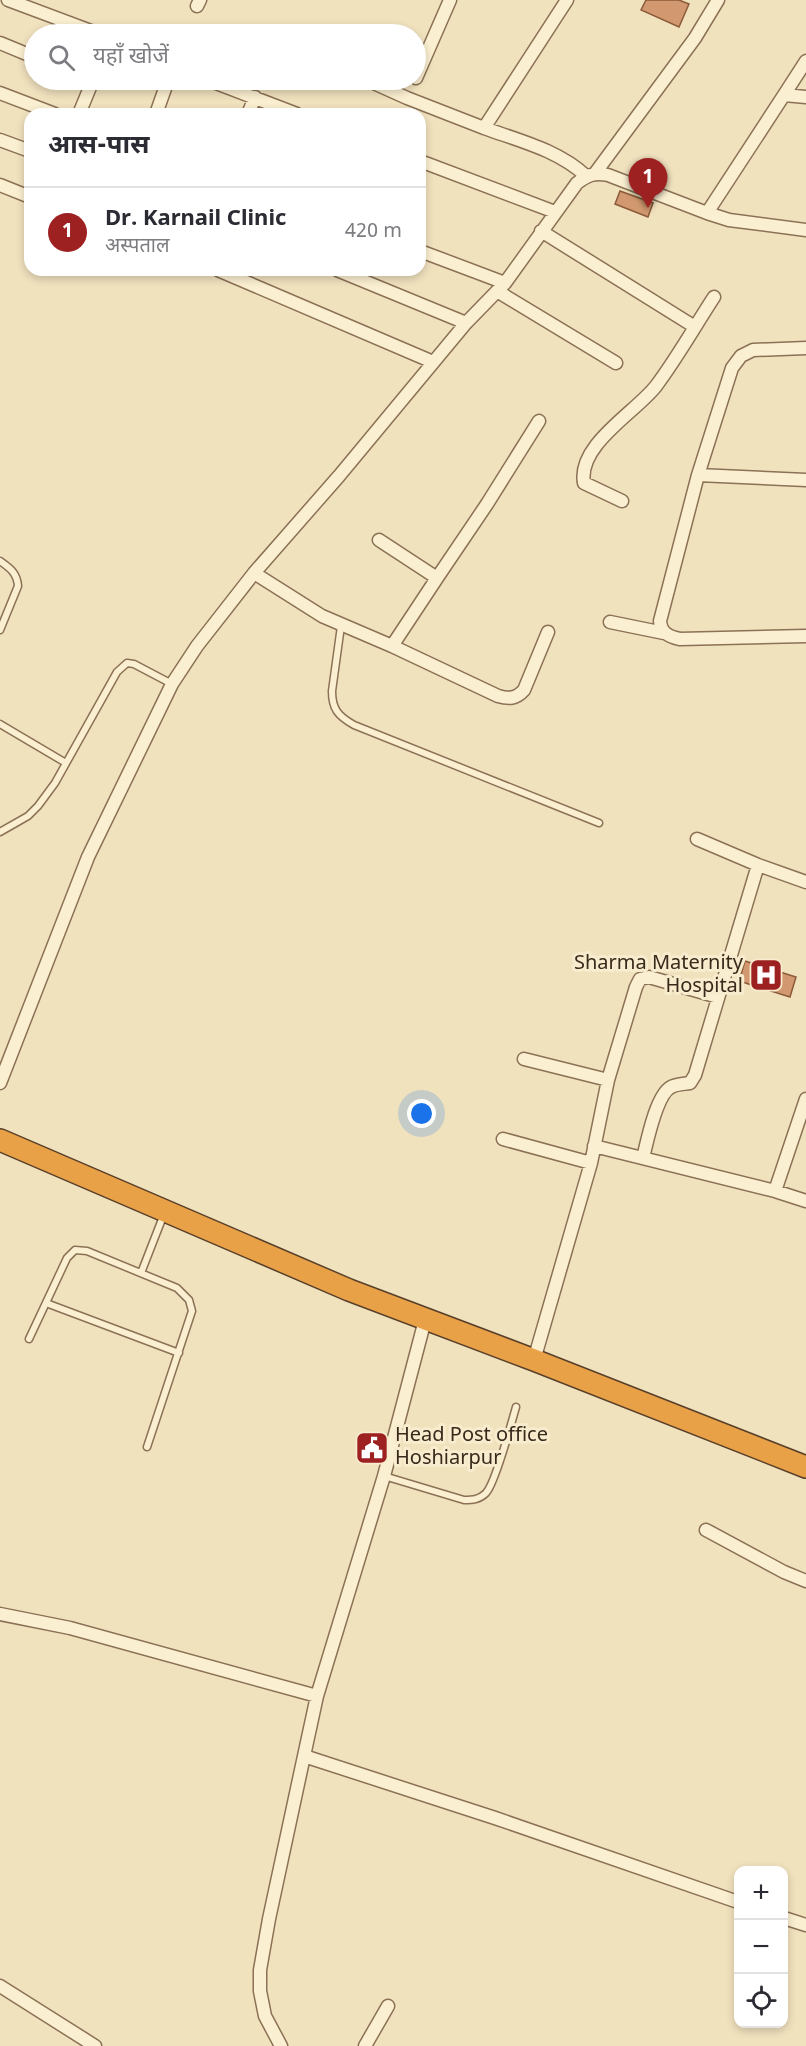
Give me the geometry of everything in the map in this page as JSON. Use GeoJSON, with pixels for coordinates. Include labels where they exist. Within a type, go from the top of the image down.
{"type":"FeatureCollection","features":[{"type":"Feature","properties":{"kind":"highway"},"geometry":{"type":"LineString","coordinates":[[0,1140],[349,1290],[806,1467]]}},
{"type":"Feature","properties":{"kind":"street"},"geometry":{"type":"LineString","coordinates":[[8,0],[72,24]]}},
{"type":"Feature","properties":{"kind":"street"},"geometry":{"type":"LineString","coordinates":[[426,54],[450,0]]}},
{"type":"Feature","properties":{"kind":"street"},"geometry":{"type":"LineString","coordinates":[[484,128],[567,0]]}},
{"type":"Feature","properties":{"kind":"street"},"geometry":{"type":"LineString","coordinates":[[0,1083],[88,857],[172,684],[197,645],[254,573],[339,476],[432,362],[501,287],[577,183],[591,174],[695,38],[718,0]]}},
{"type":"Feature","properties":{"kind":"street"},"geometry":{"type":"LineString","coordinates":[[0,44],[24,53]]}},
{"type":"Feature","properties":{"kind":"street"},"geometry":{"type":"LineString","coordinates":[[707,213],[806,61]]}},
{"type":"Feature","properties":{"kind":"street"},"geometry":{"type":"LineString","coordinates":[[82,108],[88,90]]}},
{"type":"Feature","properties":{"kind":"street"},"geometry":{"type":"LineString","coordinates":[[158,108],[164,90]]}},
{"type":"Feature","properties":{"kind":"street"},"geometry":{"type":"LineString","coordinates":[[236,90],[282,108]]}},
{"type":"Feature","properties":{"kind":"street"},"geometry":{"type":"LineString","coordinates":[[389,90],[554,153],[591,174],[608,175],[707,213],[729,220],[806,230]]}},
{"type":"Feature","properties":{"kind":"street"},"geometry":{"type":"LineString","coordinates":[[406,98],[410,90]]}},
{"type":"Feature","properties":{"kind":"street"},"geometry":{"type":"LineString","coordinates":[[0,93],[39,108]]}},
{"type":"Feature","properties":{"kind":"street"},"geometry":{"type":"LineString","coordinates":[[784,95],[806,97]]}},
{"type":"Feature","properties":{"kind":"street"},"geometry":{"type":"LineString","coordinates":[[250,108],[255,97]]}},
{"type":"Feature","properties":{"kind":"street"},"geometry":{"type":"LineString","coordinates":[[0,140],[24,149]]}},
{"type":"Feature","properties":{"kind":"street"},"geometry":{"type":"LineString","coordinates":[[426,163],[555,212]]}},
{"type":"Feature","properties":{"kind":"street"},"geometry":{"type":"LineString","coordinates":[[0,185],[24,195]]}},
{"type":"Feature","properties":{"kind":"street"},"geometry":{"type":"LineString","coordinates":[[541,231],[695,327]]}},
{"type":"Feature","properties":{"kind":"street"},"geometry":{"type":"LineString","coordinates":[[426,254],[501,287],[616,363]]}},
{"type":"Feature","properties":{"kind":"street"},"geometry":{"type":"LineString","coordinates":[[232,276],[432,362]]}},
{"type":"Feature","properties":{"kind":"street"},"geometry":{"type":"LineString","coordinates":[[352,276],[466,323]]}},
{"type":"Feature","properties":{"kind":"street"},"geometry":{"type":"LineString","coordinates":[[622,501],[584,483],[582,475],[588,457],[603,437],[654,388],[714,297]]}},
{"type":"Feature","properties":{"kind":"street"},"geometry":{"type":"LineString","coordinates":[[664,633],[660,627],[660,621],[698,476],[732,368],[741,356],[753,350],[806,348]]}},
{"type":"Feature","properties":{"kind":"street"},"geometry":{"type":"LineString","coordinates":[[392,646],[487,504],[539,421]]}},
{"type":"Feature","properties":{"kind":"street"},"geometry":{"type":"LineString","coordinates":[[698,476],[806,480]]}},
{"type":"Feature","properties":{"kind":"street"},"geometry":{"type":"LineString","coordinates":[[379,540],[437,578]]}},
{"type":"Feature","properties":{"kind":"street"},"geometry":{"type":"LineString","coordinates":[[254,573],[341,626],[392,646],[498,696],[508,698],[518,696],[524,690],[548,632]]}},
{"type":"Feature","properties":{"kind":"street"},"geometry":{"type":"LineString","coordinates":[[610,622],[664,633],[672,638],[680,639],[806,636]]}},
{"type":"Feature","properties":{"kind":"street"},"geometry":{"type":"LineString","coordinates":[[697,839],[758,865],[806,882]]}},
{"type":"Feature","properties":{"kind":"street"},"geometry":{"type":"LineString","coordinates":[[643,1158],[658,1106],[664,1094],[670,1087],[690,1083],[695,1075],[758,865]]}},
{"type":"Feature","properties":{"kind":"street"},"geometry":{"type":"LineString","coordinates":[[534,1360],[591,1163],[608,1080],[636,987],[640,980],[649,976],[718,997]]}},
{"type":"Feature","properties":{"kind":"street"},"geometry":{"type":"LineString","coordinates":[[524,1059],[608,1080]]}},
{"type":"Feature","properties":{"kind":"street"},"geometry":{"type":"LineString","coordinates":[[775,1191],[806,1100]]}},
{"type":"Feature","properties":{"kind":"street"},"geometry":{"type":"LineString","coordinates":[[503,1139],[591,1163]]}},
{"type":"Feature","properties":{"kind":"street"},"geometry":{"type":"LineString","coordinates":[[594,1146],[775,1191],[806,1201]]}},
{"type":"Feature","properties":{"kind":"street"},"geometry":{"type":"LineString","coordinates":[[280,2046],[265,2016],[260,1992],[260,1970],[269,1919],[317,1695],[384,1476],[425,1320]]}},
{"type":"Feature","properties":{"kind":"street"},"geometry":{"type":"LineString","coordinates":[[706,1530],[784,1572],[806,1581]]}},
{"type":"Feature","properties":{"kind":"street"},"geometry":{"type":"LineString","coordinates":[[0,1614],[70,1628],[317,1695]]}},
{"type":"Feature","properties":{"kind":"street"},"geometry":{"type":"LineString","coordinates":[[304,1756],[495,1818],[734,1901]]}},
{"type":"Feature","properties":{"kind":"street"},"geometry":{"type":"LineString","coordinates":[[788,1920],[806,1925]]}},
{"type":"Feature","properties":{"kind":"street"},"geometry":{"type":"LineString","coordinates":[[0,1986],[95,2046]]}},
{"type":"Feature","properties":{"kind":"street"},"geometry":{"type":"LineString","coordinates":[[365,2046],[388,2006]]}},
{"type":"Feature","properties":{"kind":"lane"},"geometry":{"type":"LineString","coordinates":[[0,561],[12,570],[18,586],[0,630]]}},
{"type":"Feature","properties":{"kind":"lane"},"geometry":{"type":"LineString","coordinates":[[341,626],[332,702],[335,711],[342,718],[354,725],[599,823]]}},
{"type":"Feature","properties":{"kind":"lane"},"geometry":{"type":"LineString","coordinates":[[0,832],[28,816],[55,783],[110,683],[122,666],[127,663],[134,664],[172,684]]}},
{"type":"Feature","properties":{"kind":"lane"},"geometry":{"type":"LineString","coordinates":[[0,724],[66,763]]}},
{"type":"Feature","properties":{"kind":"lane"},"geometry":{"type":"LineString","coordinates":[[141,1273],[166,1211]]}},
{"type":"Feature","properties":{"kind":"lane"},"geometry":{"type":"LineString","coordinates":[[29,1339],[67,1258],[75,1250],[87,1251],[177,1288],[189,1300],[192,1311],[147,1447]]}},
{"type":"Feature","properties":{"kind":"lane"},"geometry":{"type":"LineString","coordinates":[[46,1303],[179,1353]]}},
{"type":"Feature","properties":{"kind":"lane"},"geometry":{"type":"LineString","coordinates":[[384,1476],[464,1500],[475,1500],[483,1496],[491,1485],[516,1407]]}},
{"type":"Feature","properties":{"kind":"building"},"geometry":{"type":"Polygon","coordinates":[[[646,0],[679,0],[689,4],[679,27],[641,10],[646,0]]]}},
{"type":"Feature","properties":{"kind":"building"},"geometry":{"type":"Polygon","coordinates":[[[620,191],[653,203],[648,217],[615,204],[620,191]]]}},
{"type":"Feature","properties":{"kind":"building"},"geometry":{"type":"Polygon","coordinates":[[[745,961],[796,977],[790,997],[739,981],[745,961]]]}},
{"type":"Feature","properties":{"kind":"place","name":"Dr. Karnail Clinic"},"geometry":{"type":"Point","coordinates":[648,208]}},
{"type":"Feature","properties":{"kind":"place","name":"Sharma Maternity Hospital"},"geometry":{"type":"Point","coordinates":[766,975]}},
{"type":"Feature","properties":{"kind":"place","name":"Head Post office Hoshiarpur"},"geometry":{"type":"Point","coordinates":[372,1448]}}]}
